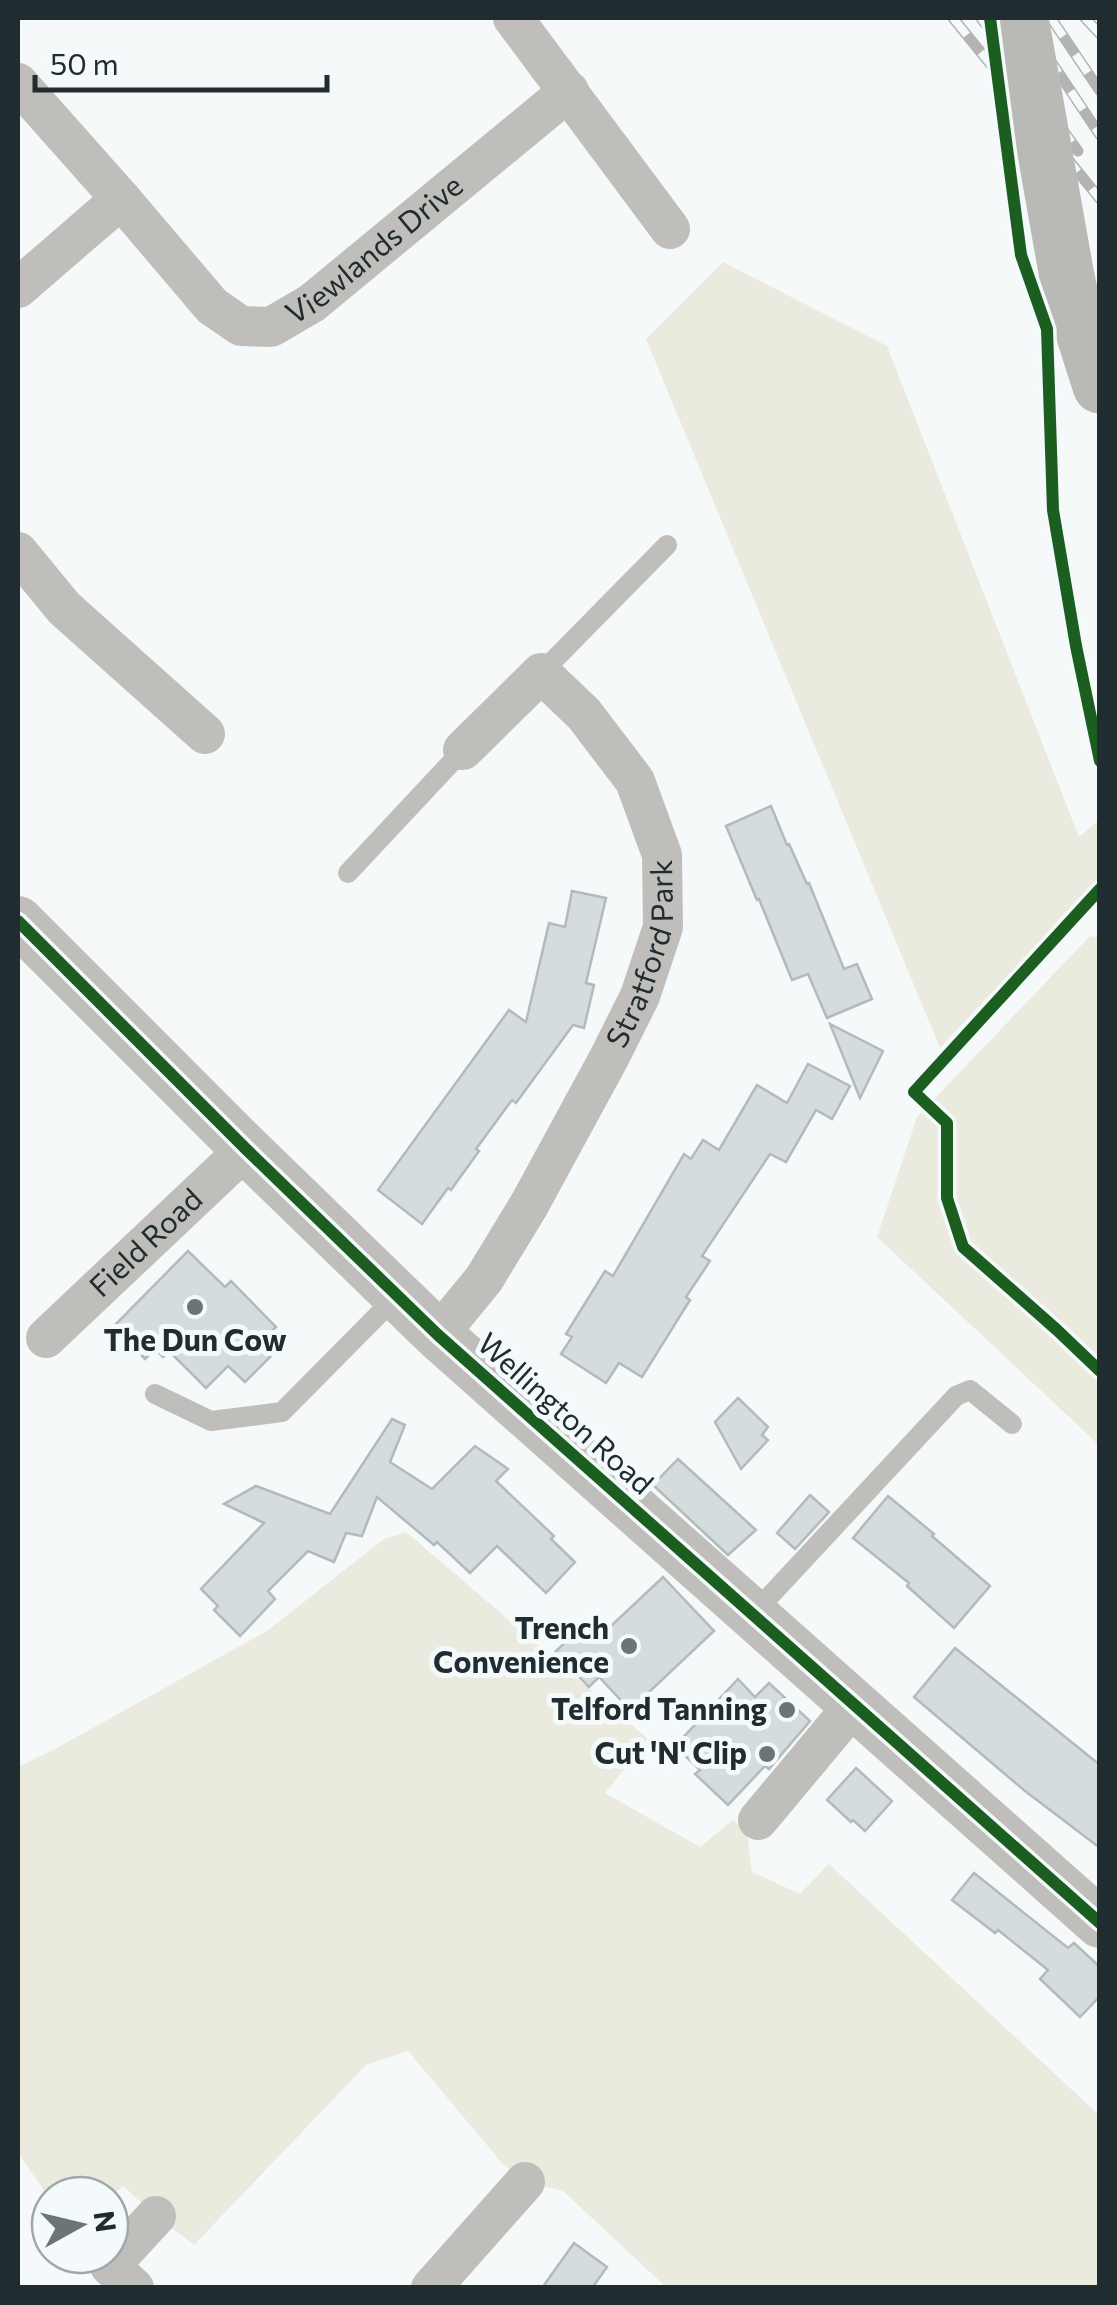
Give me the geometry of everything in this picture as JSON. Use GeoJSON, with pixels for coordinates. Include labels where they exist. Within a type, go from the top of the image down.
{"type":"FeatureCollection","features":[{"type":"Feature","properties":{"kind":"highway"},"geometry":{"type":"LineString","coordinates":[[1021,18],[1071,295],[1100,386]]}},
{"type":"Feature","properties":{"kind":"street"},"geometry":{"type":"LineString","coordinates":[[513,18],[670,229]]}},
{"type":"Feature","properties":{"kind":"street","name":"Viewlands Drive"},"geometry":{"type":"LineString","coordinates":[[18,83],[212,306],[241,326],[271,327],[312,303],[569,91]]}},
{"type":"Feature","properties":{"kind":"street"},"geometry":{"type":"LineString","coordinates":[[18,288],[121,199]]}},
{"type":"Feature","properties":{"kind":"street"},"geometry":{"type":"LineString","coordinates":[[18,552],[64,608],[205,734]]}},
{"type":"Feature","properties":{"kind":"street"},"geometry":{"type":"LineString","coordinates":[[463,750],[541,673]]}},
{"type":"Feature","properties":{"kind":"street","name":"Stratford Park"},"geometry":{"type":"LineString","coordinates":[[438,1335],[484,1279],[529,1204],[632,1011],[663,927],[662,855],[635,781],[584,714],[541,673]]}},
{"type":"Feature","properties":{"kind":"street","name":"Wellington Road"},"geometry":{"type":"LineString","coordinates":[[18,921],[438,1335],[1100,1923]]}},
{"type":"Feature","properties":{"kind":"street","name":"Field Road"},"geometry":{"type":"LineString","coordinates":[[46,1338],[246,1149]]}},
{"type":"Feature","properties":{"kind":"street"},"geometry":{"type":"LineString","coordinates":[[758,1820],[854,1704]]}},
{"type":"Feature","properties":{"kind":"street"},"geometry":{"type":"LineString","coordinates":[[430,2288],[525,2182]]}},
{"type":"Feature","properties":{"kind":"street"},"geometry":{"type":"LineString","coordinates":[[134,2288],[110,2266],[156,2216]]}},
{"type":"Feature","properties":{"kind":"lane"},"geometry":{"type":"LineString","coordinates":[[541,673],[667,545]]}},
{"type":"Feature","properties":{"kind":"lane"},"geometry":{"type":"LineString","coordinates":[[348,872],[463,750]]}},
{"type":"Feature","properties":{"kind":"lane"},"geometry":{"type":"LineString","coordinates":[[155,1394],[211,1421],[282,1412],[396,1294]]}},
{"type":"Feature","properties":{"kind":"lane"},"geometry":{"type":"LineString","coordinates":[[753,1614],[956,1396],[970,1390],[1012,1424]]}},
{"type":"Feature","properties":{"kind":"shaded area"},"geometry":{"type":"Polygon","coordinates":[[[723,262],[887,346],[1079,837],[1099,820],[1099,900],[1073,906],[940,1048],[646,339],[723,262]]]}},
{"type":"Feature","properties":{"kind":"shaded area"},"geometry":{"type":"Polygon","coordinates":[[[1090,936],[1100,938],[1099,1445],[877,1237],[917,1117],[1090,936]]]}},
{"type":"Feature","properties":{"kind":"shaded area"},"geometry":{"type":"Polygon","coordinates":[[[406,1532],[648,1739],[605,1793],[700,1847],[733,1820],[747,1831],[752,1872],[800,1894],[829,1864],[1099,2115],[1099,2287],[666,2287],[563,2191],[525,2182],[502,2163],[408,2051],[366,2065],[194,2245],[130,2192],[130,2175],[33,2175],[18,2153],[18,1767],[267,1631],[384,1539],[406,1532]]]}},
{"type":"Feature","properties":{"kind":"building"},"geometry":{"type":"Polygon","coordinates":[[[771,806],[809,883],[844,969],[857,964],[872,999],[827,1018],[808,974],[792,980],[726,826],[771,806]]]}},
{"type":"Feature","properties":{"kind":"building"},"geometry":{"type":"Polygon","coordinates":[[[572,891],[606,898],[586,983],[594,985],[584,1028],[573,1025],[516,1103],[512,1100],[451,1190],[448,1188],[422,1224],[378,1190],[509,1010],[526,1022],[549,923],[565,927],[572,891]]]}},
{"type":"Feature","properties":{"kind":"building"},"geometry":{"type":"Polygon","coordinates":[[[830,1024],[883,1051],[860,1098],[830,1024]]]}},
{"type":"Feature","properties":{"kind":"building"},"geometry":{"type":"Polygon","coordinates":[[[808,1064],[850,1086],[832,1119],[816,1110],[786,1162],[770,1154],[702,1256],[710,1261],[642,1377],[619,1363],[606,1383],[561,1354],[572,1337],[566,1334],[605,1271],[613,1276],[684,1154],[691,1159],[703,1140],[719,1150],[757,1085],[787,1103],[808,1064]]]}},
{"type":"Feature","properties":{"kind":"building","name":"The Dun Cow"},"geometry":{"type":"Polygon","coordinates":[[[188,1251],[225,1287],[231,1281],[276,1327],[266,1337],[278,1349],[245,1382],[228,1366],[206,1388],[169,1351],[163,1357],[155,1349],[145,1359],[113,1327],[188,1251]]]}},
{"type":"Feature","properties":{"kind":"building"},"geometry":{"type":"Polygon","coordinates":[[[738,1398],[768,1427],[762,1435],[768,1440],[741,1469],[715,1422],[738,1398]]]}},
{"type":"Feature","properties":{"kind":"building"},"geometry":{"type":"Polygon","coordinates":[[[392,1419],[405,1425],[390,1462],[432,1489],[475,1446],[508,1469],[496,1481],[554,1536],[551,1539],[575,1562],[546,1593],[497,1546],[470,1573],[437,1542],[434,1545],[377,1497],[362,1536],[346,1533],[334,1562],[308,1551],[268,1591],[275,1599],[240,1636],[214,1610],[218,1606],[201,1589],[264,1523],[224,1504],[256,1486],[330,1514],[392,1419]]]}},
{"type":"Feature","properties":{"kind":"building"},"geometry":{"type":"Polygon","coordinates":[[[678,1459],[756,1530],[728,1555],[653,1485],[678,1459]]]}},
{"type":"Feature","properties":{"kind":"building"},"geometry":{"type":"Polygon","coordinates":[[[810,1495],[829,1512],[795,1549],[777,1533],[810,1495]]]}},
{"type":"Feature","properties":{"kind":"building"},"geometry":{"type":"Polygon","coordinates":[[[888,1496],[990,1586],[954,1628],[907,1586],[909,1583],[853,1538],[888,1496]]]}},
{"type":"Feature","properties":{"kind":"building","name":"Trench Convenience"},"geometry":{"type":"Polygon","coordinates":[[[663,1577],[714,1631],[630,1710],[599,1677],[589,1687],[555,1652],[597,1613],[610,1627],[663,1577]]]}},
{"type":"Feature","properties":{"kind":"building"},"geometry":{"type":"Polygon","coordinates":[[[955,1648],[1100,1765],[1100,1848],[1025,1791],[914,1697],[955,1648]]]}},
{"type":"Feature","properties":{"kind":"building"},"geometry":{"type":"Polygon","coordinates":[[[738,1679],[755,1697],[769,1683],[810,1721],[769,1769],[765,1766],[728,1805],[695,1774],[700,1770],[675,1746],[738,1679]]]}},
{"type":"Feature","properties":{"kind":"building"},"geometry":{"type":"Polygon","coordinates":[[[856,1768],[892,1801],[865,1831],[827,1800],[856,1768]]]}},
{"type":"Feature","properties":{"kind":"building"},"geometry":{"type":"Polygon","coordinates":[[[974,1873],[1068,1948],[1074,1943],[1100,1967],[1100,1996],[1080,2017],[1040,1979],[1048,1970],[952,1900],[974,1873]]]}},
{"type":"Feature","properties":{"kind":"building"},"geometry":{"type":"Polygon","coordinates":[[[574,2243],[607,2267],[592,2288],[542,2288],[574,2243]]]}},
{"type":"Feature","properties":{"kind":"railway"},"geometry":{"type":"LineString","coordinates":[[953,18],[1100,199]]}},
{"type":"Feature","properties":{"kind":"railway"},"geometry":{"type":"LineString","coordinates":[[981,18],[1078,151]]}},
{"type":"Feature","properties":{"kind":"railway"},"geometry":{"type":"LineString","coordinates":[[1022,18],[1100,135]]}},
{"type":"Feature","properties":{"kind":"railway"},"geometry":{"type":"LineString","coordinates":[[1051,18],[1100,91]]}},
{"type":"Feature","properties":{"kind":"railway"},"geometry":{"type":"LineString","coordinates":[[1085,18],[1100,34]]}},
{"type":"Feature","properties":{"kind":"cycle path"},"geometry":{"type":"LineString","coordinates":[[990,18],[1021,255],[1047,329],[1053,510],[1100,761]]}},
{"type":"Feature","properties":{"kind":"cycle path"},"geometry":{"type":"LineString","coordinates":[[1100,889],[914,1092],[947,1123],[947,1198],[963,1247],[1100,1371]]}},
{"type":"Feature","properties":{"kind":"cycle path"},"geometry":{"type":"LineString","coordinates":[[18,921],[438,1335],[1100,1923]]}},
{"type":"Feature","properties":{"kind":"place","name":"The Dun Cow"},"geometry":{"type":"Point","coordinates":[195,1307]}},
{"type":"Feature","properties":{"kind":"place","name":"Trench Convenience"},"geometry":{"type":"Point","coordinates":[629,1646]}},
{"type":"Feature","properties":{"kind":"place","name":"Telford Tanning"},"geometry":{"type":"Point","coordinates":[787,1710]}},
{"type":"Feature","properties":{"kind":"place","name":"Cut 'N' Clip"},"geometry":{"type":"Point","coordinates":[767,1754]}}]}
